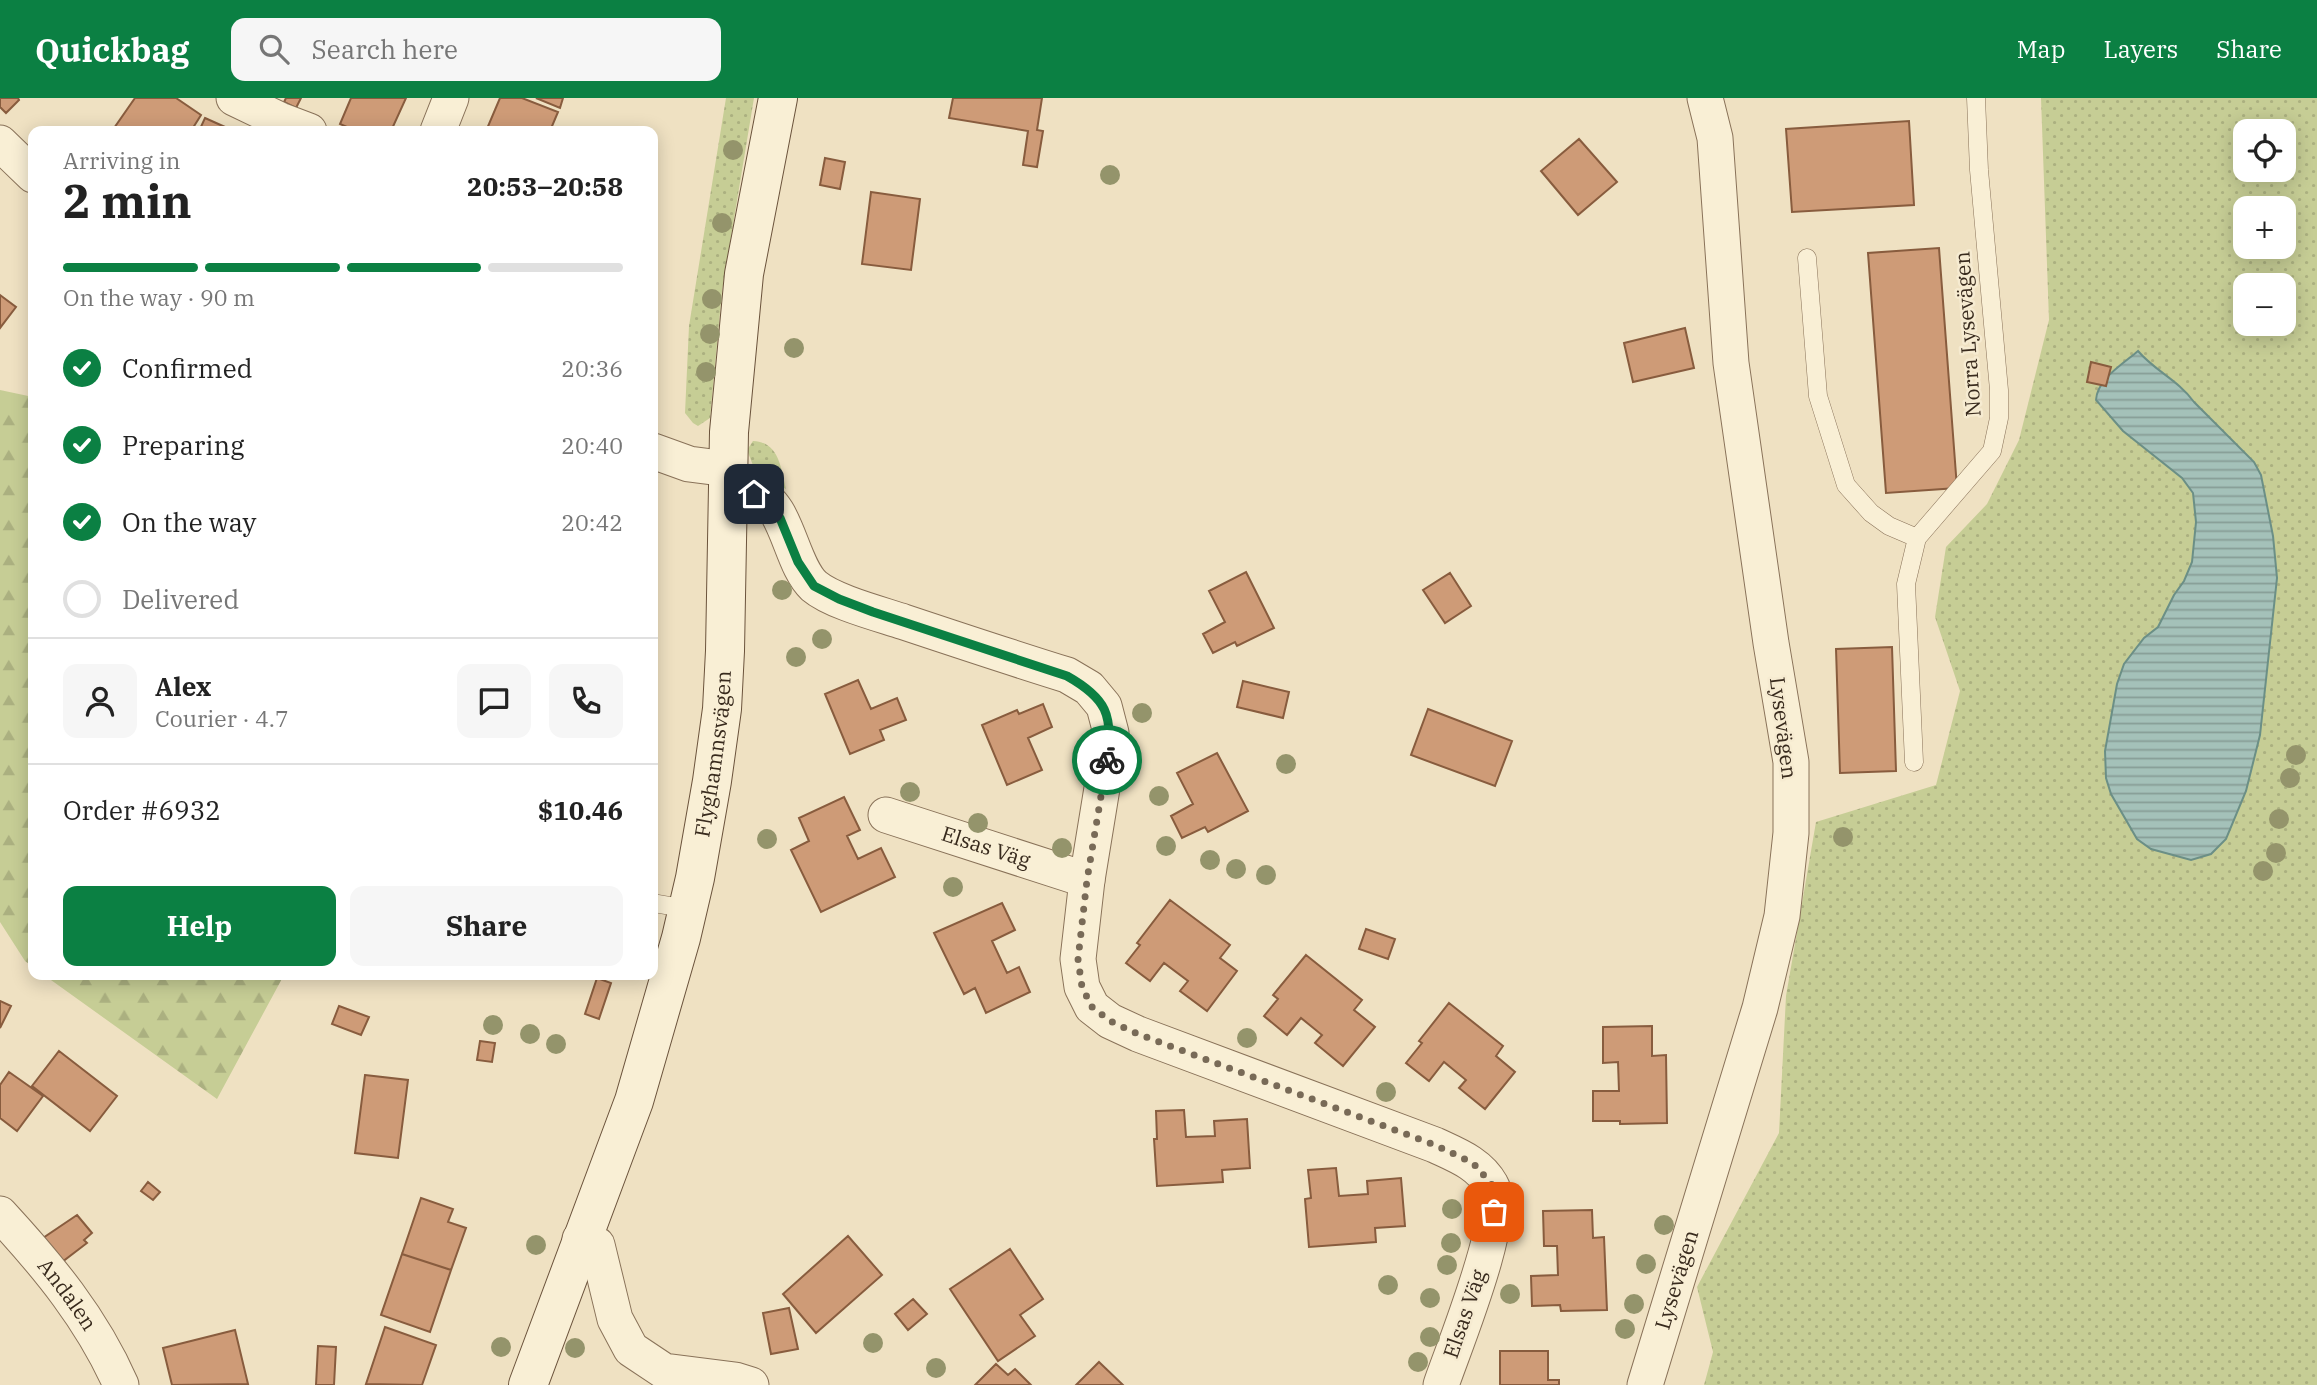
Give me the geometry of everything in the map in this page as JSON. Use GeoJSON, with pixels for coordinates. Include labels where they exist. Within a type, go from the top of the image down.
{"type":"FeatureCollection","features":[{"type":"Feature","properties":{"kind":"street"},"geometry":{"type":"LineString","coordinates":[[234,98],[296,126]]}},
{"type":"Feature","properties":{"kind":"street"},"geometry":{"type":"LineString","coordinates":[[440,126],[451,98]]}},
{"type":"Feature","properties":{"kind":"street","name":"Flyghamnsvägen"},"geometry":{"type":"LineString","coordinates":[[658,971],[670,906],[712,781],[722,709],[729,432],[744,274],[778,98]]}},
{"type":"Feature","properties":{"kind":"street","name":"Lysevägen"},"geometry":{"type":"LineString","coordinates":[[1645,1385],[1760,1007],[1782,916],[1791,833],[1791,762],[1731,363],[1715,138],[1705,98]]}},
{"type":"Feature","properties":{"kind":"street"},"geometry":{"type":"LineString","coordinates":[[0,143],[28,170]]}},
{"type":"Feature","properties":{"kind":"street"},"geometry":{"type":"LineString","coordinates":[[658,453],[728,481]]}},
{"type":"Feature","properties":{"kind":"street","name":"Elsas Väg"},"geometry":{"type":"LineString","coordinates":[[728,481],[769,500],[780,518],[798,562],[814,586],[839,599],[1067,676],[1089,688],[1104,706],[1111,733],[1087,880],[1078,959],[1082,987],[1092,1007],[1110,1021],[1138,1034],[1435,1145],[1473,1163],[1493,1186],[1494,1212],[1478,1280],[1441,1385]]}},
{"type":"Feature","properties":{"kind":"street","name":"Elsas Väg"},"geometry":{"type":"LineString","coordinates":[[886,815],[1087,880]]}},
{"type":"Feature","properties":{"kind":"street","name":"Flyghamnsvägen"},"geometry":{"type":"LineString","coordinates":[[528,1385],[580,1239],[634,1101],[656,980]]}},
{"type":"Feature","properties":{"kind":"street","name":"Andalen"},"geometry":{"type":"LineString","coordinates":[[0,1214],[45,1263],[87,1320],[121,1385]]}},
{"type":"Feature","properties":{"kind":"street"},"geometry":{"type":"LineString","coordinates":[[580,1239],[597,1245],[615,1319],[631,1349],[664,1371],[735,1380],[751,1385]]}},
{"type":"Feature","properties":{"kind":"lane","name":"Norra Lysevägen"},"geometry":{"type":"LineString","coordinates":[[1914,762],[1906,584],[1917,538],[1992,451],[1999,418],[1999,390],[1981,197],[1976,98]]}},
{"type":"Feature","properties":{"kind":"lane"},"geometry":{"type":"LineString","coordinates":[[1807,258],[1818,396],[1846,485],[1871,513],[1889,526],[1917,538]]}},
{"type":"Feature","properties":{"kind":"green space"},"geometry":{"type":"Polygon","coordinates":[[[726,98],[754,98],[722,291],[710,418],[698,426],[685,413],[689,326],[726,98]]]}},
{"type":"Feature","properties":{"kind":"green space"},"geometry":{"type":"Polygon","coordinates":[[[2041,98],[2317,98],[2317,1385],[1704,1385],[1713,1352],[1697,1287],[1779,1133],[1786,996],[1816,822],[1936,785],[1960,691],[1935,617],[1946,547],[1987,504],[2019,440],[2049,320],[2041,98]]]}},
{"type":"Feature","properties":{"kind":"green space"},"geometry":{"type":"Polygon","coordinates":[[[0,390],[28,396],[28,963],[0,922],[0,390]]]}},
{"type":"Feature","properties":{"kind":"green space"},"geometry":{"type":"Polygon","coordinates":[[[753,441],[762,442],[774,451],[786,489],[756,473],[747,450],[753,441]]]}},
{"type":"Feature","properties":{"kind":"green space"},"geometry":{"type":"Polygon","coordinates":[[[51,980],[281,980],[217,1099],[51,980]]]}},
{"type":"Feature","properties":{"kind":"water"},"geometry":{"type":"Polygon","coordinates":[[[2138,351],[2181,388],[2254,462],[2261,475],[2273,536],[2277,578],[2260,735],[2246,791],[2226,839],[2211,854],[2191,860],[2151,849],[2137,839],[2111,794],[2106,778],[2105,751],[2117,684],[2124,664],[2144,638],[2158,627],[2184,581],[2192,562],[2196,522],[2193,493],[2182,478],[2123,431],[2096,400],[2097,392],[2106,379],[2138,351]]]}},
{"type":"Feature","properties":{"kind":"building"},"geometry":{"type":"Polygon","coordinates":[[[0,98],[19,100],[6,113],[0,107],[0,98]]]}},
{"type":"Feature","properties":{"kind":"building"},"geometry":{"type":"Polygon","coordinates":[[[135,98],[176,98],[201,115],[194,126],[115,126],[135,98]]]}},
{"type":"Feature","properties":{"kind":"building"},"geometry":{"type":"Polygon","coordinates":[[[286,98],[301,98],[296,108],[284,102],[286,98]]]}},
{"type":"Feature","properties":{"kind":"building"},"geometry":{"type":"Polygon","coordinates":[[[351,98],[406,98],[393,126],[340,124],[351,98]]]}},
{"type":"Feature","properties":{"kind":"building"},"geometry":{"type":"Polygon","coordinates":[[[500,98],[522,98],[558,112],[552,126],[488,126],[500,98]]]}},
{"type":"Feature","properties":{"kind":"building"},"geometry":{"type":"Polygon","coordinates":[[[536,98],[563,98],[560,108],[536,98]]]}},
{"type":"Feature","properties":{"kind":"building"},"geometry":{"type":"Polygon","coordinates":[[[953,98],[1042,98],[1037,130],[1043,131],[1037,167],[1023,165],[1028,131],[949,118],[953,98]]]}},
{"type":"Feature","properties":{"kind":"building"},"geometry":{"type":"Polygon","coordinates":[[[205,118],[223,126],[201,126],[205,118]]]}},
{"type":"Feature","properties":{"kind":"building"},"geometry":{"type":"Polygon","coordinates":[[[1909,121],[1914,205],[1792,212],[1786,129],[1909,121]]]}},
{"type":"Feature","properties":{"kind":"building"},"geometry":{"type":"Polygon","coordinates":[[[1579,139],[1617,182],[1578,215],[1541,171],[1579,139]]]}},
{"type":"Feature","properties":{"kind":"building"},"geometry":{"type":"Polygon","coordinates":[[[825,158],[845,162],[840,189],[820,185],[825,158]]]}},
{"type":"Feature","properties":{"kind":"building"},"geometry":{"type":"Polygon","coordinates":[[[871,192],[920,199],[911,270],[862,264],[871,192]]]}},
{"type":"Feature","properties":{"kind":"building"},"geometry":{"type":"Polygon","coordinates":[[[1939,248],[1957,488],[1886,493],[1868,253],[1939,248]]]}},
{"type":"Feature","properties":{"kind":"building"},"geometry":{"type":"Polygon","coordinates":[[[0,295],[16,307],[0,328],[0,295]]]}},
{"type":"Feature","properties":{"kind":"building"},"geometry":{"type":"Polygon","coordinates":[[[1685,328],[1694,368],[1633,382],[1624,343],[1685,328]]]}},
{"type":"Feature","properties":{"kind":"building"},"geometry":{"type":"Polygon","coordinates":[[[2091,362],[2111,367],[2106,386],[2087,382],[2091,362]]]}},
{"type":"Feature","properties":{"kind":"building"},"geometry":{"type":"Polygon","coordinates":[[[1246,572],[1274,628],[1237,646],[1235,642],[1213,653],[1203,634],[1225,622],[1209,591],[1246,572]]]}},
{"type":"Feature","properties":{"kind":"building"},"geometry":{"type":"Polygon","coordinates":[[[1450,573],[1471,606],[1445,623],[1423,590],[1450,573]]]}},
{"type":"Feature","properties":{"kind":"building"},"geometry":{"type":"Polygon","coordinates":[[[1892,647],[1896,771],[1840,773],[1836,649],[1892,647]]]}},
{"type":"Feature","properties":{"kind":"building"},"geometry":{"type":"Polygon","coordinates":[[[858,680],[871,709],[897,698],[906,720],[880,730],[884,740],[850,754],[825,694],[858,680]]]}},
{"type":"Feature","properties":{"kind":"building"},"geometry":{"type":"Polygon","coordinates":[[[1243,681],[1289,692],[1283,718],[1237,707],[1243,681]]]}},
{"type":"Feature","properties":{"kind":"building"},"geometry":{"type":"Polygon","coordinates":[[[1043,704],[1052,727],[1028,738],[1042,770],[1007,785],[982,725],[1017,710],[1019,714],[1043,704]]]}},
{"type":"Feature","properties":{"kind":"building"},"geometry":{"type":"Polygon","coordinates":[[[1428,709],[1512,741],[1495,786],[1411,755],[1428,709]]]}},
{"type":"Feature","properties":{"kind":"building"},"geometry":{"type":"Polygon","coordinates":[[[1217,753],[1248,811],[1208,832],[1205,827],[1182,838],[1171,816],[1193,804],[1177,773],[1217,753]]]}},
{"type":"Feature","properties":{"kind":"building"},"geometry":{"type":"Polygon","coordinates":[[[844,797],[860,830],[847,836],[858,859],[881,848],[895,877],[821,912],[791,850],[809,841],[799,818],[844,797]]]}},
{"type":"Feature","properties":{"kind":"building"},"geometry":{"type":"Polygon","coordinates":[[[1170,900],[1230,945],[1220,958],[1237,971],[1207,1011],[1180,991],[1188,981],[1164,963],[1150,981],[1126,963],[1140,945],[1137,943],[1170,900]]]}},
{"type":"Feature","properties":{"kind":"building"},"geometry":{"type":"Polygon","coordinates":[[[1002,903],[1015,930],[992,941],[1007,973],[1019,967],[1030,992],[986,1013],[975,988],[964,994],[934,933],[1002,903]]]}},
{"type":"Feature","properties":{"kind":"building"},"geometry":{"type":"Polygon","coordinates":[[[1366,929],[1395,939],[1388,959],[1359,949],[1366,929]]]}},
{"type":"Feature","properties":{"kind":"building"},"geometry":{"type":"Polygon","coordinates":[[[1306,955],[1362,1000],[1354,1010],[1375,1027],[1343,1066],[1315,1043],[1322,1035],[1301,1018],[1287,1035],[1264,1016],[1278,999],[1273,995],[1306,955]]]}},
{"type":"Feature","properties":{"kind":"building"},"geometry":{"type":"Polygon","coordinates":[[[596,980],[611,983],[599,1019],[585,1014],[596,980]]]}},
{"type":"Feature","properties":{"kind":"building"},"geometry":{"type":"Polygon","coordinates":[[[0,1001],[11,1006],[0,1028],[0,1001]]]}},
{"type":"Feature","properties":{"kind":"building"},"geometry":{"type":"Polygon","coordinates":[[[1449,1003],[1503,1046],[1496,1056],[1515,1072],[1485,1109],[1459,1088],[1466,1080],[1444,1062],[1429,1081],[1406,1063],[1422,1043],[1419,1041],[1449,1003]]]}},
{"type":"Feature","properties":{"kind":"building"},"geometry":{"type":"Polygon","coordinates":[[[339,1006],[369,1017],[361,1035],[332,1024],[339,1006]]]}},
{"type":"Feature","properties":{"kind":"building"},"geometry":{"type":"Polygon","coordinates":[[[1652,1026],[1652,1056],[1666,1055],[1667,1123],[1620,1124],[1620,1121],[1593,1121],[1593,1091],[1619,1091],[1618,1062],[1603,1063],[1603,1027],[1652,1026]]]}},
{"type":"Feature","properties":{"kind":"building"},"geometry":{"type":"Polygon","coordinates":[[[480,1041],[495,1043],[492,1062],[477,1060],[480,1041]]]}},
{"type":"Feature","properties":{"kind":"building"},"geometry":{"type":"Polygon","coordinates":[[[59,1051],[117,1096],[90,1131],[32,1086],[59,1051]]]}},
{"type":"Feature","properties":{"kind":"building"},"geometry":{"type":"Polygon","coordinates":[[[9,1072],[43,1096],[17,1131],[0,1118],[0,1085],[9,1072]]]}},
{"type":"Feature","properties":{"kind":"building"},"geometry":{"type":"Polygon","coordinates":[[[365,1075],[408,1080],[398,1158],[355,1153],[365,1075]]]}},
{"type":"Feature","properties":{"kind":"building"},"geometry":{"type":"Polygon","coordinates":[[[1184,1110],[1186,1137],[1215,1136],[1214,1121],[1247,1119],[1250,1168],[1222,1170],[1223,1182],[1157,1186],[1154,1139],[1157,1139],[1156,1111],[1184,1110]]]}},
{"type":"Feature","properties":{"kind":"building"},"geometry":{"type":"Polygon","coordinates":[[[1336,1168],[1339,1196],[1368,1194],[1367,1181],[1401,1178],[1405,1226],[1375,1228],[1376,1242],[1309,1247],[1305,1199],[1311,1198],[1308,1170],[1336,1168]]]}},
{"type":"Feature","properties":{"kind":"building"},"geometry":{"type":"Polygon","coordinates":[[[148,1182],[160,1192],[153,1200],[141,1191],[148,1182]]]}},
{"type":"Feature","properties":{"kind":"building"},"geometry":{"type":"Polygon","coordinates":[[[421,1198],[453,1209],[448,1222],[466,1228],[451,1270],[402,1254],[421,1198]]]}},
{"type":"Feature","properties":{"kind":"building"},"geometry":{"type":"Polygon","coordinates":[[[1592,1210],[1593,1238],[1604,1237],[1607,1310],[1561,1311],[1560,1305],[1532,1306],[1531,1276],[1558,1275],[1557,1246],[1544,1246],[1543,1211],[1592,1210]]]}},
{"type":"Feature","properties":{"kind":"building"},"geometry":{"type":"Polygon","coordinates":[[[77,1215],[92,1233],[84,1240],[87,1243],[62,1262],[43,1238],[77,1215]]]}},
{"type":"Feature","properties":{"kind":"building"},"geometry":{"type":"Polygon","coordinates":[[[848,1236],[882,1275],[816,1333],[783,1294],[848,1236]]]}},
{"type":"Feature","properties":{"kind":"building"},"geometry":{"type":"Polygon","coordinates":[[[1010,1249],[1043,1299],[1020,1315],[1035,1336],[998,1361],[950,1289],[1010,1249]]]}},
{"type":"Feature","properties":{"kind":"building"},"geometry":{"type":"Polygon","coordinates":[[[402,1254],[451,1270],[430,1332],[381,1315],[402,1254]]]}},
{"type":"Feature","properties":{"kind":"building"},"geometry":{"type":"Polygon","coordinates":[[[913,1299],[927,1314],[908,1330],[895,1314],[913,1299]]]}},
{"type":"Feature","properties":{"kind":"building"},"geometry":{"type":"Polygon","coordinates":[[[789,1308],[798,1349],[771,1354],[763,1313],[789,1308]]]}},
{"type":"Feature","properties":{"kind":"building"},"geometry":{"type":"Polygon","coordinates":[[[385,1327],[436,1345],[422,1385],[366,1384],[385,1327]]]}},
{"type":"Feature","properties":{"kind":"building"},"geometry":{"type":"Polygon","coordinates":[[[235,1330],[248,1384],[172,1385],[163,1348],[235,1330]]]}},
{"type":"Feature","properties":{"kind":"building"},"geometry":{"type":"Polygon","coordinates":[[[318,1346],[336,1347],[334,1385],[316,1385],[318,1346]]]}},
{"type":"Feature","properties":{"kind":"building"},"geometry":{"type":"Polygon","coordinates":[[[1500,1351],[1548,1351],[1548,1380],[1559,1380],[1559,1385],[1500,1385],[1500,1351]]]}},
{"type":"Feature","properties":{"kind":"building"},"geometry":{"type":"Polygon","coordinates":[[[1099,1362],[1123,1385],[1076,1385],[1099,1362]]]}},
{"type":"Feature","properties":{"kind":"building"},"geometry":{"type":"Polygon","coordinates":[[[996,1364],[1008,1375],[1015,1369],[1031,1385],[975,1385],[996,1364]]]}},
{"type":"Feature","properties":{"kind":"way so far"},"geometry":{"type":"LineString","coordinates":[[1107,760],[1087,880],[1078,959],[1082,987],[1092,1007],[1110,1021],[1138,1034],[1435,1145],[1473,1163],[1493,1186],[1494,1212]]}},
{"type":"Feature","properties":{"kind":"route"},"geometry":{"type":"LineString","coordinates":[[754,494],[769,500],[780,518],[798,562],[814,586],[873,612],[1067,676],[1089,688],[1104,706],[1111,733],[1107,760]]}}]}
